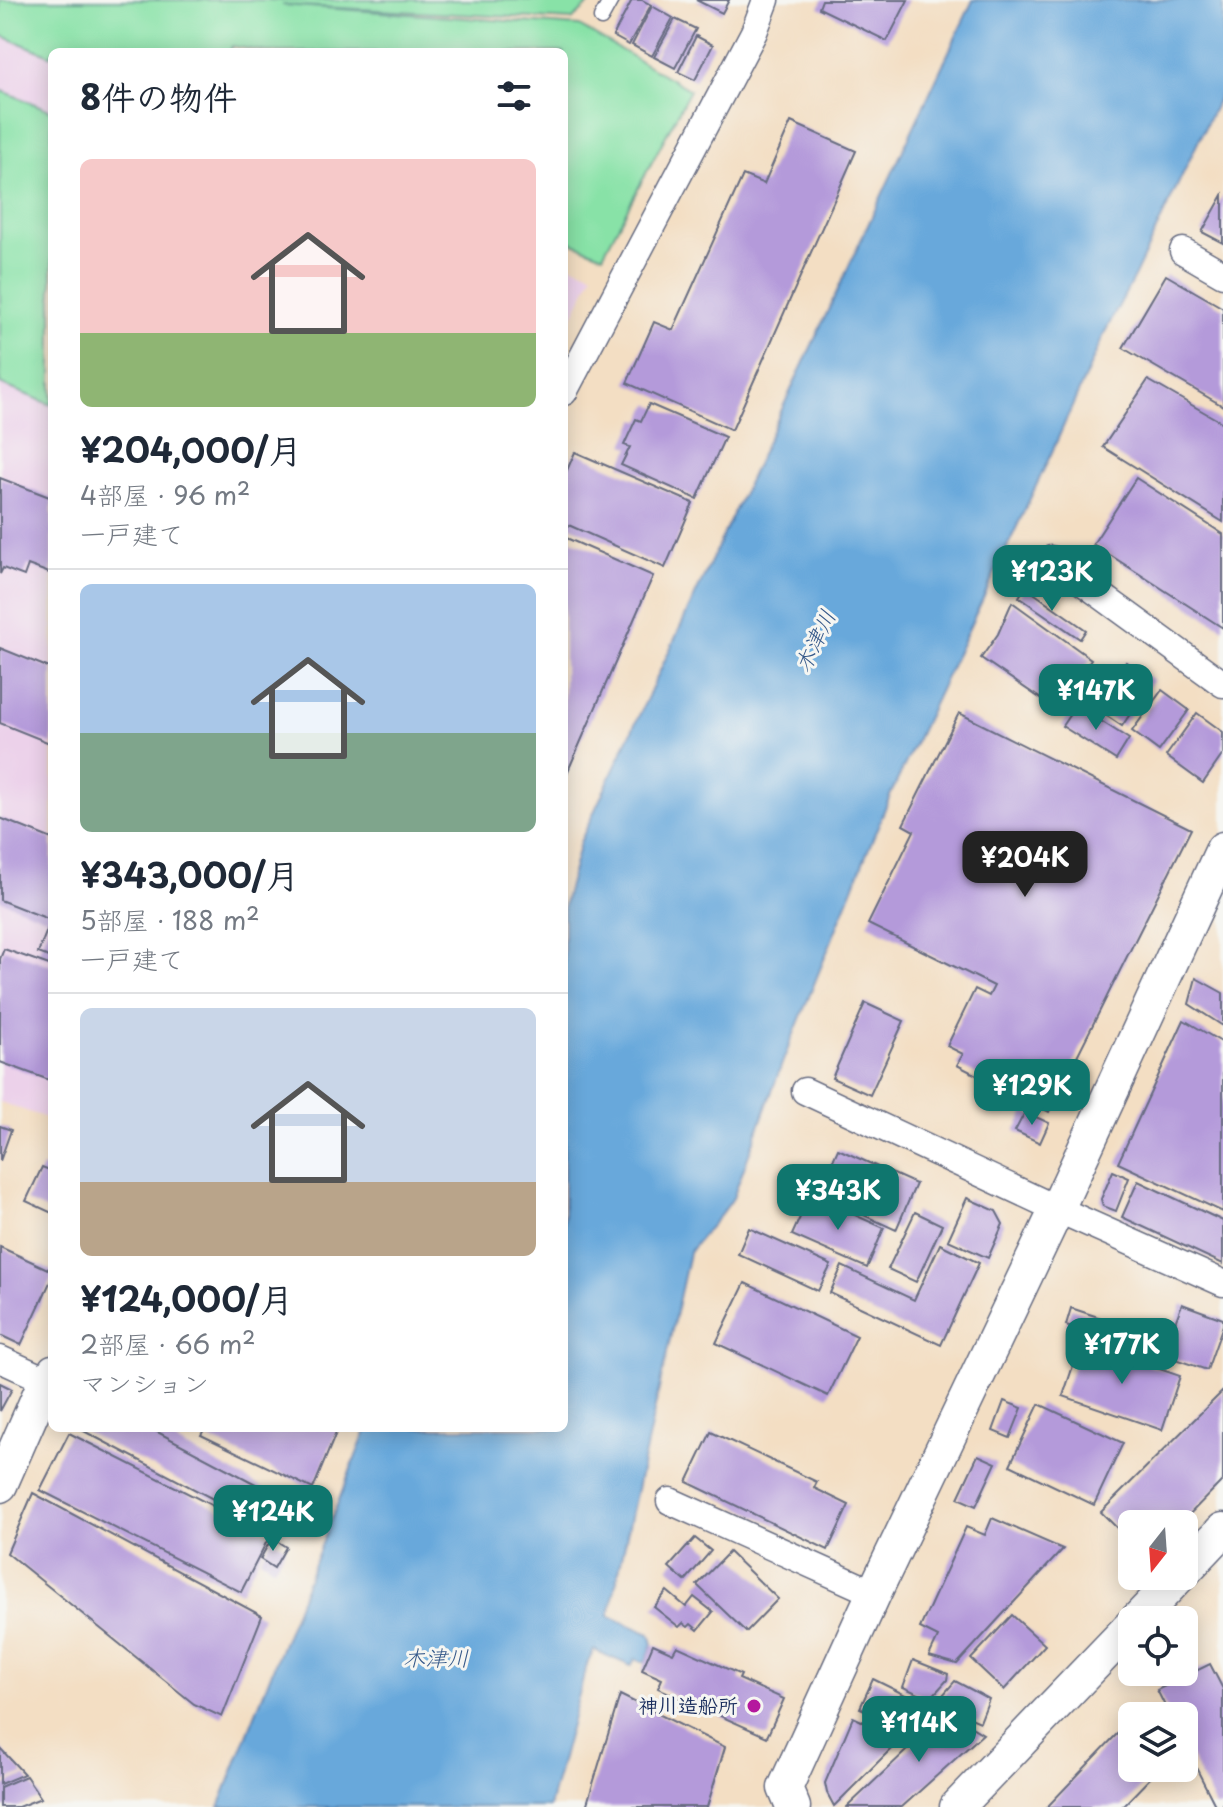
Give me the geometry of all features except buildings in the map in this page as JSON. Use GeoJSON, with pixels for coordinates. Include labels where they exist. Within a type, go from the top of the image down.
{"type":"FeatureCollection","features":[{"type":"Feature","properties":{"kind":"street"},"geometry":{"type":"LineString","coordinates":[[568,384],[754,32],[766,0]]}},
{"type":"Feature","properties":{"kind":"street"},"geometry":{"type":"LineString","coordinates":[[1183,251],[1223,274]]}},
{"type":"Feature","properties":{"kind":"street"},"geometry":{"type":"LineString","coordinates":[[1051,559],[1223,684]]}},
{"type":"Feature","properties":{"kind":"street"},"geometry":{"type":"LineString","coordinates":[[793,1807],[785,1788],[1223,849]]}},
{"type":"Feature","properties":{"kind":"street"},"geometry":{"type":"LineString","coordinates":[[805,1091],[1223,1283]]}},
{"type":"Feature","properties":{"kind":"street"},"geometry":{"type":"LineString","coordinates":[[0,1359],[48,1374]]}},
{"type":"Feature","properties":{"kind":"street"},"geometry":{"type":"LineString","coordinates":[[0,1485],[48,1376]]}},
{"type":"Feature","properties":{"kind":"street"},"geometry":{"type":"LineString","coordinates":[[670,1501],[874,1593]]}},
{"type":"Feature","properties":{"kind":"street"},"geometry":{"type":"LineString","coordinates":[[1198,1556],[1223,1530]]}},
{"type":"Feature","properties":{"kind":"street"},"geometry":{"type":"LineString","coordinates":[[1150,1606],[1166,1590]]}},
{"type":"Feature","properties":{"kind":"street"},"geometry":{"type":"LineString","coordinates":[[957,1807],[1118,1640]]}},
{"type":"Feature","properties":{"kind":"lane"},"geometry":{"type":"LineString","coordinates":[[601,18],[611,0]]}},
{"type":"Feature","properties":{"kind":"shaded area"},"geometry":{"type":"Polygon","coordinates":[[[0,35],[48,54],[48,1119],[0,1102],[0,35]]]}},
{"type":"Feature","properties":{"kind":"shaded area"},"geometry":{"type":"Polygon","coordinates":[[[568,264],[593,274],[568,327],[568,264]]]}},
{"type":"Feature","properties":{"kind":"green space"},"geometry":{"type":"Polygon","coordinates":[[[0,0],[594,0],[572,20],[282,5],[579,26],[690,90],[603,255],[568,241],[568,48],[48,48],[48,54],[0,35],[0,0]]]}},
{"type":"Feature","properties":{"kind":"green space"},"geometry":{"type":"Polygon","coordinates":[[[0,90],[48,109],[48,403],[0,384],[0,90]]]}},
{"type":"Feature","properties":{"kind":"water","name":"木津川"},"geometry":{"type":"Polygon","coordinates":[[[973,0],[1223,0],[1223,89],[1105,332],[890,796],[783,1061],[733,1198],[689,1253],[609,1616],[650,1634],[653,1644],[645,1663],[635,1659],[631,1666],[594,1650],[587,1664],[549,1807],[219,1807],[365,1432],[568,1432],[568,888],[580,842],[973,0]]]}},
{"type":"Feature","properties":{"kind":"place","name":"神川造船所"},"geometry":{"type":"Point","coordinates":[754,1706]}}]}
